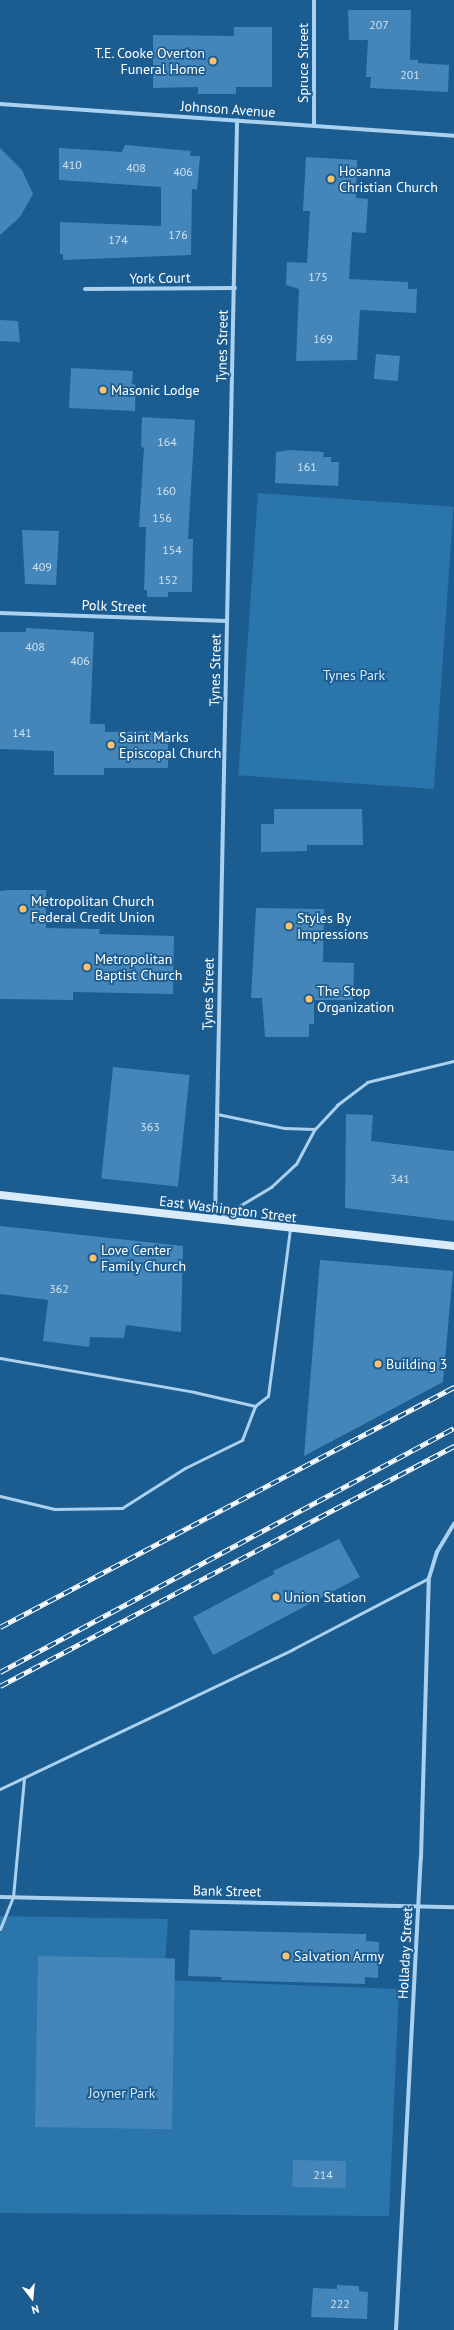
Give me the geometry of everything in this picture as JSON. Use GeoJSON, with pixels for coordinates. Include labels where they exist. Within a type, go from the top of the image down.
{"type":"FeatureCollection","features":[{"type":"Feature","properties":{"kind":"main road","name":"East Washington Street"},"geometry":{"type":"LineString","coordinates":[[0,1195],[290,1230],[454,1246]]}},
{"type":"Feature","properties":{"kind":"street","name":"Spruce Street"},"geometry":{"type":"LineString","coordinates":[[314,0],[314,126]]}},
{"type":"Feature","properties":{"kind":"street","name":"Johnson Avenue"},"geometry":{"type":"LineString","coordinates":[[0,104],[454,136]]}},
{"type":"Feature","properties":{"kind":"street","name":"Tynes Street"},"geometry":{"type":"LineString","coordinates":[[214,1221],[237,120]]}},
{"type":"Feature","properties":{"kind":"street","name":"York Court"},"geometry":{"type":"LineString","coordinates":[[85,289],[234,288]]}},
{"type":"Feature","properties":{"kind":"street","name":"Polk Street"},"geometry":{"type":"LineString","coordinates":[[0,613],[227,621]]}},
{"type":"Feature","properties":{"kind":"street","name":"Holladay Street"},"geometry":{"type":"LineString","coordinates":[[396,2330],[419,1906],[429,1578],[437,1552],[454,1524]]}},
{"type":"Feature","properties":{"kind":"street","name":"Bank Street"},"geometry":{"type":"LineString","coordinates":[[0,1897],[454,1907]]}},
{"type":"Feature","properties":{"kind":"lane"},"geometry":{"type":"LineString","coordinates":[[214,1221],[271,1187],[296,1164],[315,1129],[337,1104],[367,1082],[454,1061]]}},
{"type":"Feature","properties":{"kind":"lane"},"geometry":{"type":"LineString","coordinates":[[217,1114],[284,1128],[315,1129]]}},
{"type":"Feature","properties":{"kind":"lane"},"geometry":{"type":"LineString","coordinates":[[0,1496],[54,1508],[122,1508],[185,1468],[242,1440],[255,1406],[268,1396],[290,1230]]}},
{"type":"Feature","properties":{"kind":"lane"},"geometry":{"type":"LineString","coordinates":[[0,1358],[194,1392],[255,1406]]}},
{"type":"Feature","properties":{"kind":"lane"},"geometry":{"type":"LineString","coordinates":[[0,1789],[24,1779],[293,1649],[429,1578]]}},
{"type":"Feature","properties":{"kind":"lane"},"geometry":{"type":"LineString","coordinates":[[0,1929],[13,1897],[24,1779]]}},
{"type":"Feature","properties":{"kind":"green space","name":"Tynes Park"},"geometry":{"type":"Polygon","coordinates":[[[258,493],[454,507],[434,789],[238,775],[258,493]]]}},
{"type":"Feature","properties":{"kind":"green space","name":"Joyner Park"},"geometry":{"type":"Polygon","coordinates":[[[0,1916],[168,1919],[164,1980],[399,1989],[389,2216],[0,2213],[0,1916]]]}},
{"type":"Feature","properties":{"kind":"building"},"geometry":{"type":"Polygon","coordinates":[[[348,10],[411,10],[410,60],[418,60],[418,63],[449,65],[448,92],[370,88],[371,77],[366,77],[368,40],[349,40],[348,10]]]}},
{"type":"Feature","properties":{"kind":"building","name":"T.E. Cooke Overton Funeral Home"},"geometry":{"type":"Polygon","coordinates":[[[234,27],[272,27],[272,87],[236,87],[236,94],[198,94],[198,87],[153,88],[153,35],[234,36],[234,27]]]}},
{"type":"Feature","properties":{"kind":"building"},"geometry":{"type":"Polygon","coordinates":[[[125,145],[191,151],[190,156],[200,156],[197,190],[192,189],[191,255],[63,260],[63,254],[60,254],[60,222],[161,226],[161,187],[59,180],[59,148],[122,152],[125,145]]]}},
{"type":"Feature","properties":{"kind":"building"},"geometry":{"type":"Polygon","coordinates":[[[0,148],[22,170],[33,194],[20,217],[0,235],[0,148]]]}},
{"type":"Feature","properties":{"kind":"building"},"geometry":{"type":"Polygon","coordinates":[[[306,157],[357,160],[356,198],[368,199],[366,233],[352,232],[349,279],[408,282],[408,289],[417,289],[416,313],[360,310],[357,360],[296,361],[299,289],[286,285],[287,262],[307,263],[310,211],[303,211],[306,157]]]}},
{"type":"Feature","properties":{"kind":"building"},"geometry":{"type":"Polygon","coordinates":[[[0,320],[18,321],[20,342],[0,341],[0,320]]]}},
{"type":"Feature","properties":{"kind":"building"},"geometry":{"type":"Polygon","coordinates":[[[376,354],[400,356],[398,381],[374,379],[376,354]]]}},
{"type":"Feature","properties":{"kind":"building","name":"Masonic Lodge"},"geometry":{"type":"Polygon","coordinates":[[[71,368],[133,371],[132,384],[136,385],[135,411],[69,408],[71,368]]]}},
{"type":"Feature","properties":{"kind":"building"},"geometry":{"type":"Polygon","coordinates":[[[142,417],[195,420],[188,539],[193,539],[192,592],[168,592],[168,597],[147,597],[147,590],[144,590],[146,527],[139,527],[144,448],[141,447],[142,417]]]}},
{"type":"Feature","properties":{"kind":"building"},"geometry":{"type":"Polygon","coordinates":[[[290,450],[324,452],[323,457],[331,457],[331,462],[339,462],[338,486],[275,483],[276,452],[290,450]]]}},
{"type":"Feature","properties":{"kind":"building"},"geometry":{"type":"Polygon","coordinates":[[[22,530],[59,531],[56,585],[25,584],[22,530]]]}},
{"type":"Feature","properties":{"kind":"building"},"geometry":{"type":"Polygon","coordinates":[[[26,628],[94,632],[90,724],[105,724],[105,732],[168,731],[168,768],[104,768],[104,775],[54,775],[54,751],[0,749],[0,632],[26,632],[26,628]]]}},
{"type":"Feature","properties":{"kind":"building"},"geometry":{"type":"Polygon","coordinates":[[[274,809],[362,809],[363,845],[307,845],[307,851],[261,852],[261,824],[274,824],[274,809]]]}},
{"type":"Feature","properties":{"kind":"building","name":"Metropolitan Baptist Church"},"geometry":{"type":"Polygon","coordinates":[[[46,890],[46,928],[100,929],[99,934],[174,936],[173,994],[73,992],[73,1000],[0,999],[0,891],[46,890]]]}},
{"type":"Feature","properties":{"kind":"building"},"geometry":{"type":"Polygon","coordinates":[[[256,908],[324,909],[323,962],[354,963],[353,1000],[314,1000],[314,1024],[309,1024],[309,1037],[265,1037],[262,998],[251,998],[256,908]]]}},
{"type":"Feature","properties":{"kind":"building"},"geometry":{"type":"Polygon","coordinates":[[[113,1067],[190,1075],[178,1186],[101,1178],[113,1067]]]}},
{"type":"Feature","properties":{"kind":"building"},"geometry":{"type":"Polygon","coordinates":[[[346,1114],[373,1115],[371,1141],[454,1151],[454,1221],[345,1208],[346,1114]]]}},
{"type":"Feature","properties":{"kind":"building"},"geometry":{"type":"Polygon","coordinates":[[[0,1226],[183,1246],[181,1332],[126,1325],[124,1338],[90,1337],[89,1347],[43,1341],[48,1300],[0,1294],[0,1226]]]}},
{"type":"Feature","properties":{"kind":"building","name":"Building 3"},"geometry":{"type":"Polygon","coordinates":[[[320,1260],[453,1271],[443,1382],[304,1456],[320,1260]]]}},
{"type":"Feature","properties":{"kind":"building","name":"Union Station"},"geometry":{"type":"Polygon","coordinates":[[[339,1539],[360,1577],[213,1655],[193,1617],[274,1574],[273,1571],[339,1539]]]}},
{"type":"Feature","properties":{"kind":"building","name":"Salvation Army"},"geometry":{"type":"Polygon","coordinates":[[[190,1930],[366,1934],[366,1941],[379,1942],[378,1978],[365,1977],[365,1984],[221,1980],[222,1977],[188,1976],[190,1930]]]}},
{"type":"Feature","properties":{"kind":"building"},"geometry":{"type":"Polygon","coordinates":[[[38,1956],[175,1958],[172,2129],[35,2127],[38,1956]]]}},
{"type":"Feature","properties":{"kind":"building"},"geometry":{"type":"Polygon","coordinates":[[[293,2160],[346,2161],[346,2188],[293,2187],[293,2160]]]}},
{"type":"Feature","properties":{"kind":"building"},"geometry":{"type":"Polygon","coordinates":[[[337,2285],[359,2286],[359,2291],[368,2292],[367,2319],[311,2317],[313,2288],[337,2289],[337,2285]]]}},
{"type":"Feature","properties":{"kind":"railway"},"geometry":{"type":"LineString","coordinates":[[0,1627],[454,1387]]}},
{"type":"Feature","properties":{"kind":"railway"},"geometry":{"type":"LineString","coordinates":[[0,1672],[454,1428]]}},
{"type":"Feature","properties":{"kind":"railway"},"geometry":{"type":"LineString","coordinates":[[0,1686],[454,1446]]}},
{"type":"Feature","properties":{"kind":"place","name":"T.E. Cooke Overton Funeral Home"},"geometry":{"type":"Point","coordinates":[213,61]}},
{"type":"Feature","properties":{"kind":"place","name":"Hosanna Christian Church"},"geometry":{"type":"Point","coordinates":[331,179]}},
{"type":"Feature","properties":{"kind":"place","name":"Masonic Lodge"},"geometry":{"type":"Point","coordinates":[103,390]}},
{"type":"Feature","properties":{"kind":"place","name":"Saint Marks Episcopal Church"},"geometry":{"type":"Point","coordinates":[111,745]}},
{"type":"Feature","properties":{"kind":"place","name":"Metropolitan Church Federal Credit Union"},"geometry":{"type":"Point","coordinates":[23,909]}},
{"type":"Feature","properties":{"kind":"place","name":"Styles By Impressions"},"geometry":{"type":"Point","coordinates":[289,926]}},
{"type":"Feature","properties":{"kind":"place","name":"Metropolitan Baptist Church"},"geometry":{"type":"Point","coordinates":[87,967]}},
{"type":"Feature","properties":{"kind":"place","name":"The Stop Organization"},"geometry":{"type":"Point","coordinates":[309,999]}},
{"type":"Feature","properties":{"kind":"place","name":"Love Center Family Church"},"geometry":{"type":"Point","coordinates":[93,1258]}},
{"type":"Feature","properties":{"kind":"place","name":"Building 3"},"geometry":{"type":"Point","coordinates":[378,1364]}},
{"type":"Feature","properties":{"kind":"place","name":"Union Station"},"geometry":{"type":"Point","coordinates":[276,1597]}},
{"type":"Feature","properties":{"kind":"place","name":"Salvation Army"},"geometry":{"type":"Point","coordinates":[286,1956]}}]}
